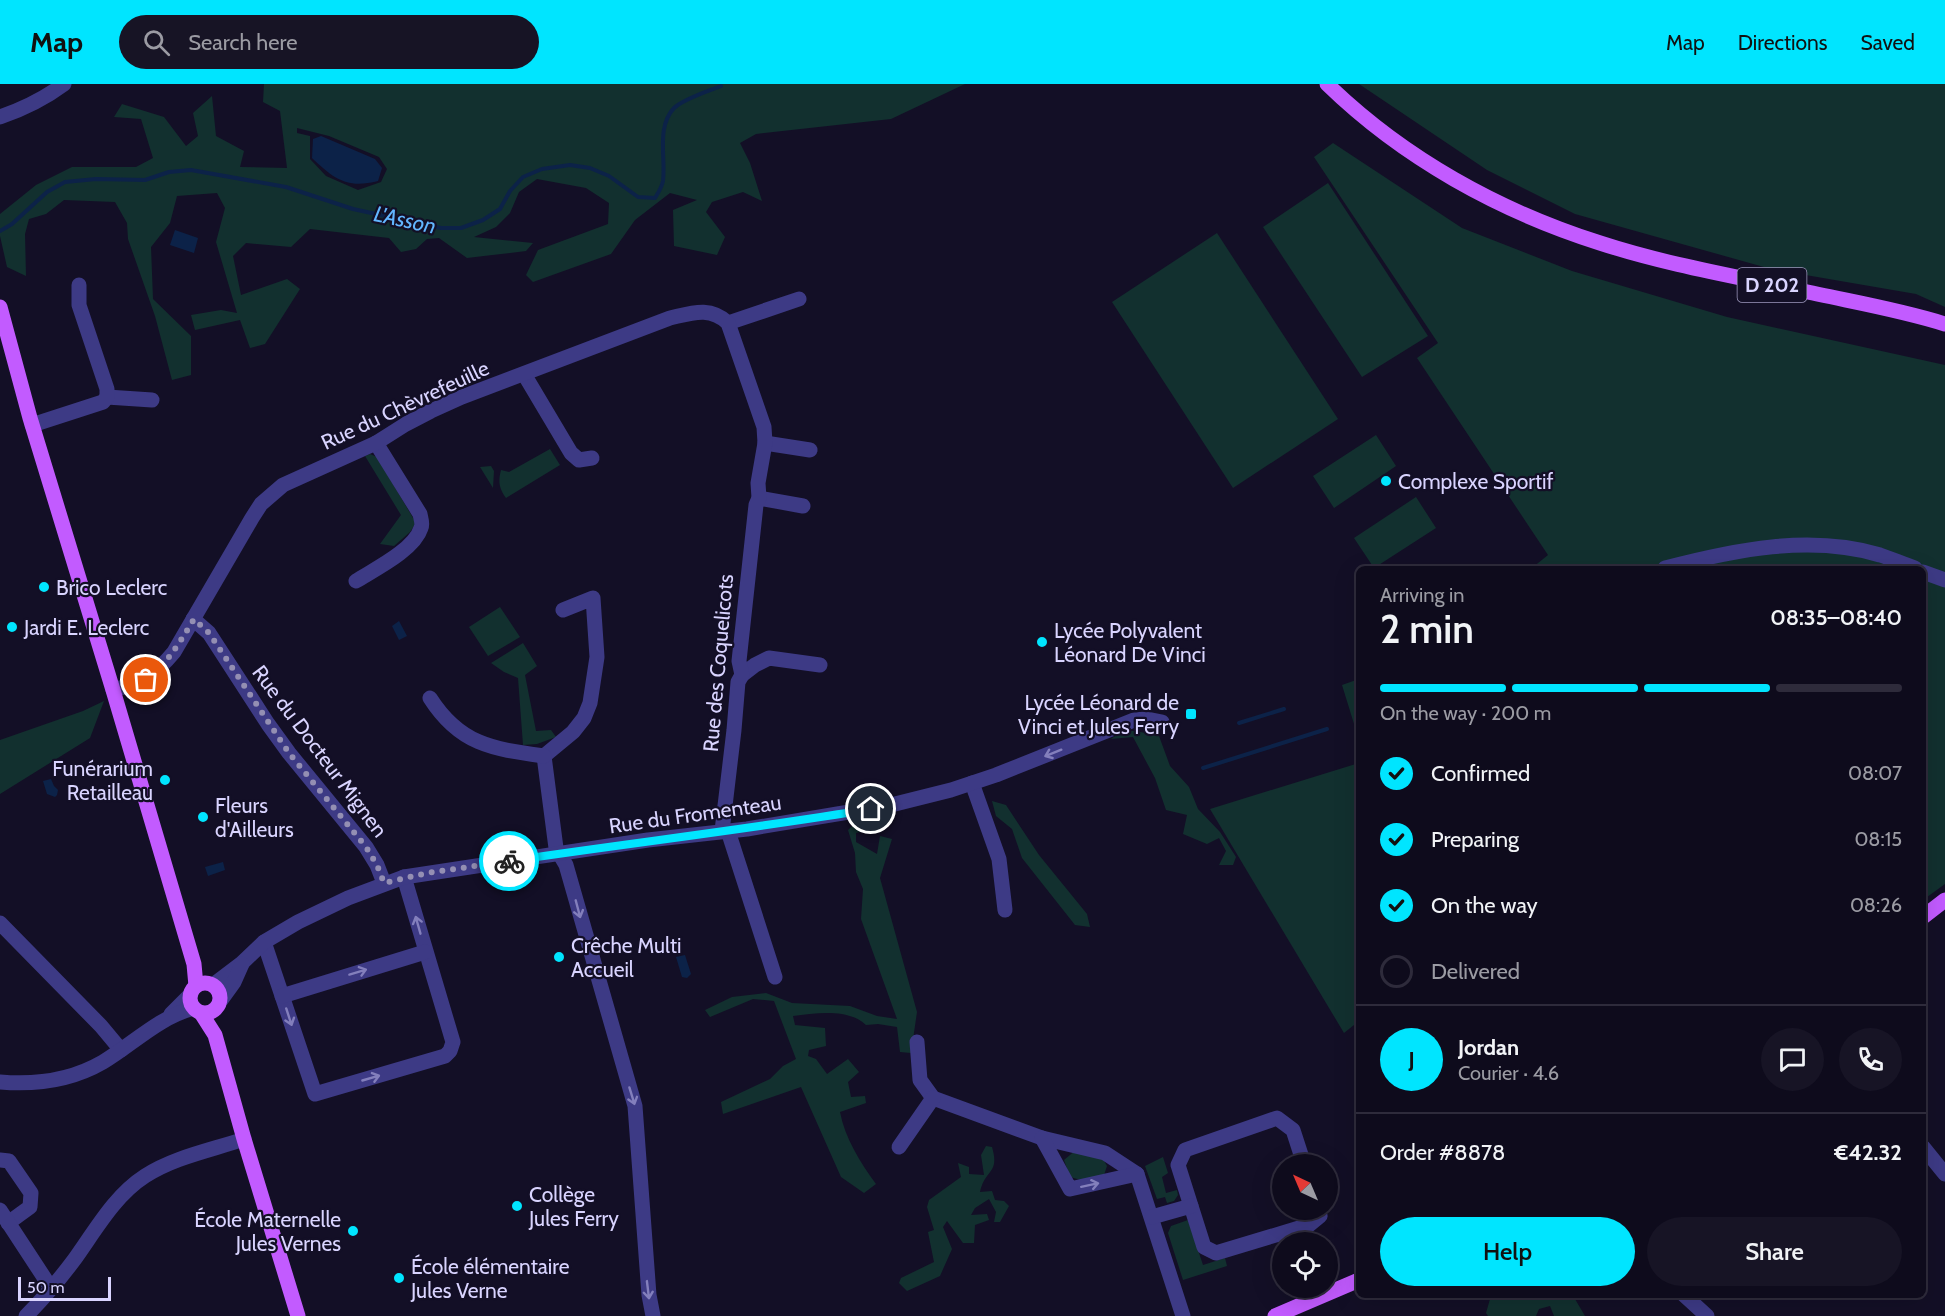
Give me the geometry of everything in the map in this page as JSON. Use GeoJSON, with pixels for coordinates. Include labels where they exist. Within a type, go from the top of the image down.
{"type":"FeatureCollection","features":[{"type":"Feature","properties":{"kind":"main road","name":"D 202"},"geometry":{"type":"LineString","coordinates":[[1327,84],[1356,110],[1408,150],[1484,195],[1528,217],[1600,243],[1682,265],[1945,324]]}},
{"type":"Feature","properties":{"kind":"main road"},"geometry":{"type":"LineString","coordinates":[[0,307],[32,425],[114,690],[201,995],[215,1035],[298,1316]]}},
{"type":"Feature","properties":{"kind":"main road"},"geometry":{"type":"LineString","coordinates":[[1926,915],[1945,900]]}},
{"type":"Feature","properties":{"kind":"main road"},"geometry":{"type":"LineString","coordinates":[[201,995],[218,989],[219,1005],[215,1035]]}},
{"type":"Feature","properties":{"kind":"main road"},"geometry":{"type":"LineString","coordinates":[[201,995],[209,1013],[219,1005]]}},
{"type":"Feature","properties":{"kind":"main road"},"geometry":{"type":"LineString","coordinates":[[1275,1316],[1356,1281]]}},
{"type":"Feature","properties":{"kind":"street"},"geometry":{"type":"LineString","coordinates":[[0,117],[23,109],[64,84]]}},
{"type":"Feature","properties":{"kind":"street"},"geometry":{"type":"LineString","coordinates":[[32,425],[102,402],[107,397],[107,389],[79,305],[79,285]]}},
{"type":"Feature","properties":{"kind":"street"},"geometry":{"type":"LineString","coordinates":[[728,323],[799,299]]}},
{"type":"Feature","properties":{"kind":"street","name":"Rue du Chèvrefeuille"},"geometry":{"type":"LineString","coordinates":[[194,618],[261,504],[275,490],[291,480],[376,443],[431,411],[462,397],[670,318],[713,312],[728,323]]}},
{"type":"Feature","properties":{"kind":"street","name":"Rue des Coquelicots"},"geometry":{"type":"LineString","coordinates":[[725,831],[738,682],[742,675],[739,661],[747,574],[765,443],[761,419],[728,323]]}},
{"type":"Feature","properties":{"kind":"street"},"geometry":{"type":"LineString","coordinates":[[524,374],[571,453],[579,460],[592,458]]}},
{"type":"Feature","properties":{"kind":"street"},"geometry":{"type":"LineString","coordinates":[[107,397],[152,400]]}},
{"type":"Feature","properties":{"kind":"street"},"geometry":{"type":"LineString","coordinates":[[356,581],[404,551],[418,535],[422,526],[420,514],[376,443]]}},
{"type":"Feature","properties":{"kind":"street"},"geometry":{"type":"LineString","coordinates":[[765,443],[810,450]]}},
{"type":"Feature","properties":{"kind":"street"},"geometry":{"type":"LineString","coordinates":[[759,498],[803,506]]}},
{"type":"Feature","properties":{"kind":"street"},"geometry":{"type":"LineString","coordinates":[[1673,566],[1759,548],[1801,545],[1842,548],[1879,555],[1909,566]]}},
{"type":"Feature","properties":{"kind":"street"},"geometry":{"type":"LineString","coordinates":[[1926,573],[1945,580]]}},
{"type":"Feature","properties":{"kind":"street"},"geometry":{"type":"LineString","coordinates":[[430,698],[449,724],[484,745],[512,752],[544,756],[573,732],[584,718],[590,703],[597,657],[593,598],[563,610]]}},
{"type":"Feature","properties":{"kind":"street"},"geometry":{"type":"LineString","coordinates":[[114,690],[146,680],[162,667],[174,652],[194,618]]}},
{"type":"Feature","properties":{"kind":"street","name":"Rue du Docteur Mignen"},"geometry":{"type":"LineString","coordinates":[[194,618],[209,633],[289,753],[366,847],[384,883]]}},
{"type":"Feature","properties":{"kind":"street"},"geometry":{"type":"LineString","coordinates":[[742,675],[755,664],[769,658],[820,665]]}},
{"type":"Feature","properties":{"kind":"street","name":"Rue du Fromenteau"},"geometry":{"type":"LineString","coordinates":[[0,1082],[39,1083],[62,1078],[102,1063],[201,995],[242,963],[264,942],[318,912],[384,883],[404,877],[891,806],[996,775],[1134,720],[1154,721]]}},
{"type":"Feature","properties":{"kind":"street"},"geometry":{"type":"LineString","coordinates":[[544,756],[556,848],[566,865],[635,1106],[648,1286],[653,1316]]}},
{"type":"Feature","properties":{"kind":"street"},"geometry":{"type":"LineString","coordinates":[[972,783],[999,859],[1005,910]]}},
{"type":"Feature","properties":{"kind":"street"},"geometry":{"type":"LineString","coordinates":[[725,831],[775,977]]}},
{"type":"Feature","properties":{"kind":"street"},"geometry":{"type":"LineString","coordinates":[[264,942],[315,1094],[438,1059],[450,1051],[453,1042],[404,877]]}},
{"type":"Feature","properties":{"kind":"street"},"geometry":{"type":"LineString","coordinates":[[0,923],[101,1026],[121,1050]]}},
{"type":"Feature","properties":{"kind":"street"},"geometry":{"type":"LineString","coordinates":[[282,996],[425,952]]}},
{"type":"Feature","properties":{"kind":"street","name":"Rue du Fromenteau"},"geometry":{"type":"LineString","coordinates":[[219,1005],[234,982],[242,963]]}},
{"type":"Feature","properties":{"kind":"street"},"geometry":{"type":"LineString","coordinates":[[917,1041],[920,1080],[933,1098],[1042,1137],[1106,1153],[1137,1174],[1183,1316]]}},
{"type":"Feature","properties":{"kind":"street"},"geometry":{"type":"LineString","coordinates":[[899,1148],[933,1098]]}},
{"type":"Feature","properties":{"kind":"street"},"geometry":{"type":"LineString","coordinates":[[1301,1154],[1293,1130],[1277,1118],[1185,1150],[1178,1165],[1204,1247],[1216,1253],[1309,1225],[1315,1220]]}},
{"type":"Feature","properties":{"kind":"street"},"geometry":{"type":"LineString","coordinates":[[1042,1137],[1070,1189],[1137,1174]]}},
{"type":"Feature","properties":{"kind":"street"},"geometry":{"type":"LineString","coordinates":[[26,1316],[51,1288],[130,1187],[146,1175],[174,1162],[244,1139]]}},
{"type":"Feature","properties":{"kind":"street"},"geometry":{"type":"LineString","coordinates":[[1926,1151],[1945,1174]]}},
{"type":"Feature","properties":{"kind":"street"},"geometry":{"type":"LineString","coordinates":[[0,1160],[9,1161],[31,1193],[30,1208],[4,1216],[51,1288]]}},
{"type":"Feature","properties":{"kind":"street"},"geometry":{"type":"LineString","coordinates":[[1152,1217],[1191,1206]]}},
{"type":"Feature","properties":{"kind":"street"},"geometry":{"type":"LineString","coordinates":[[1687,1298],[1702,1311]]}},
{"type":"Feature","properties":{"kind":"street"},"geometry":{"type":"LineString","coordinates":[[1684,1316],[1702,1311]]}},
{"type":"Feature","properties":{"kind":"green space"},"geometry":{"type":"Polygon","coordinates":[[[264,84],[965,84],[891,119],[756,134],[740,143],[750,163],[762,201],[743,192],[712,202],[706,212],[725,237],[717,255],[674,246],[673,210],[697,200],[670,193],[635,220],[611,254],[533,282],[526,275],[538,250],[608,224],[609,203],[586,188],[537,179],[519,192],[510,213],[496,227],[474,237],[533,243],[526,251],[467,258],[439,238],[427,239],[416,249],[401,252],[389,238],[310,229],[291,247],[246,243],[233,256],[241,295],[287,279],[300,289],[265,344],[250,348],[240,320],[195,330],[191,315],[221,310],[237,313],[216,242],[225,208],[217,193],[177,196],[170,223],[151,247],[153,299],[191,336],[191,375],[172,380],[155,316],[128,239],[127,223],[115,202],[64,200],[46,214],[29,219],[25,234],[26,276],[7,267],[0,236],[0,214],[36,185],[72,167],[136,167],[153,158],[141,119],[114,117],[122,104],[164,117],[186,146],[198,136],[193,113],[212,96],[216,136],[244,151],[240,167],[287,168],[280,111],[263,102],[264,84]],[[297,128],[297,133],[310,136],[310,159],[326,176],[358,190],[381,182],[387,169],[379,157],[329,136],[297,128]]]}},
{"type":"Feature","properties":{"kind":"green space"},"geometry":{"type":"Polygon","coordinates":[[[1359,84],[1945,84],[1945,307],[1916,294],[1771,269],[1575,214],[1487,170],[1359,84]]]}},
{"type":"Feature","properties":{"kind":"green space"},"geometry":{"type":"Polygon","coordinates":[[[1333,143],[1462,228],[1572,271],[1727,317],[1945,365],[1945,884],[1926,898],[1926,566],[1534,566],[1548,555],[1417,358],[1438,343],[1314,157],[1333,143]]]}},
{"type":"Feature","properties":{"kind":"green space"},"geometry":{"type":"Polygon","coordinates":[[[1328,183],[1428,336],[1362,377],[1263,227],[1328,183]]]}},
{"type":"Feature","properties":{"kind":"green space"},"geometry":{"type":"Polygon","coordinates":[[[1217,233],[1338,419],[1233,488],[1112,302],[1217,233]]]}},
{"type":"Feature","properties":{"kind":"green space"},"geometry":{"type":"Polygon","coordinates":[[[1376,435],[1396,466],[1334,508],[1313,476],[1376,435]]]}},
{"type":"Feature","properties":{"kind":"green space"},"geometry":{"type":"Polygon","coordinates":[[[550,449],[560,465],[506,498],[500,485],[501,470],[509,472],[550,449]]]}},
{"type":"Feature","properties":{"kind":"green space"},"geometry":{"type":"Polygon","coordinates":[[[370,454],[377,457],[416,523],[410,532],[394,546],[380,544],[401,515],[365,456],[370,454]]]}},
{"type":"Feature","properties":{"kind":"green space"},"geometry":{"type":"Polygon","coordinates":[[[491,466],[494,471],[493,488],[480,467],[491,466]]]}},
{"type":"Feature","properties":{"kind":"green space"},"geometry":{"type":"Polygon","coordinates":[[[1416,497],[1436,528],[1377,566],[1373,566],[1354,538],[1416,497]]]}},
{"type":"Feature","properties":{"kind":"green space"},"geometry":{"type":"Polygon","coordinates":[[[500,607],[520,637],[488,656],[469,627],[500,607]]]}},
{"type":"Feature","properties":{"kind":"green space"},"geometry":{"type":"Polygon","coordinates":[[[523,643],[537,666],[525,675],[536,731],[551,730],[556,737],[537,744],[523,745],[518,678],[491,663],[523,643]]]}},
{"type":"Feature","properties":{"kind":"green space"},"geometry":{"type":"Polygon","coordinates":[[[1356,680],[1356,730],[1342,685],[1356,680]]]}},
{"type":"Feature","properties":{"kind":"green space"},"geometry":{"type":"Polygon","coordinates":[[[104,701],[90,738],[0,794],[0,740],[83,711],[104,701]]]}},
{"type":"Feature","properties":{"kind":"green space"},"geometry":{"type":"Polygon","coordinates":[[[1122,731],[1136,731],[1159,736],[1170,766],[1189,787],[1198,809],[1220,832],[1236,857],[1233,865],[1219,865],[1226,851],[1219,838],[1207,844],[1183,834],[1187,815],[1166,810],[1155,778],[1133,737],[1111,739],[1122,731]]]}},
{"type":"Feature","properties":{"kind":"green space"},"geometry":{"type":"Polygon","coordinates":[[[1356,764],[1356,1023],[1344,1033],[1210,809],[1356,764]]]}},
{"type":"Feature","properties":{"kind":"green space"},"geometry":{"type":"Polygon","coordinates":[[[992,801],[1006,805],[1039,855],[1087,914],[1090,927],[1075,925],[1022,858],[1012,829],[996,816],[992,801]]]}},
{"type":"Feature","properties":{"kind":"green space"},"geometry":{"type":"Polygon","coordinates":[[[884,814],[889,825],[856,833],[856,842],[877,854],[880,836],[892,839],[880,878],[917,1012],[911,1053],[900,1052],[897,1027],[866,1025],[841,1014],[821,1013],[793,1016],[795,1025],[825,1028],[826,1046],[809,1050],[808,1056],[816,1059],[827,1074],[848,1059],[859,1072],[848,1082],[851,1097],[865,1096],[866,1103],[840,1112],[845,1131],[854,1150],[876,1184],[864,1193],[841,1177],[801,1087],[723,1114],[721,1102],[770,1079],[783,1066],[796,1059],[774,1001],[753,999],[710,1017],[705,1010],[732,997],[766,993],[792,1003],[850,1006],[877,1016],[897,1019],[861,919],[863,889],[856,872],[855,853],[848,830],[863,816],[884,814]]]}},
{"type":"Feature","properties":{"kind":"green space"},"geometry":{"type":"Polygon","coordinates":[[[986,1146],[992,1147],[994,1162],[980,1192],[992,1191],[995,1200],[1004,1201],[1009,1206],[1000,1222],[994,1222],[996,1212],[989,1199],[975,1208],[971,1215],[987,1214],[989,1220],[975,1225],[974,1243],[963,1243],[947,1221],[943,1227],[952,1249],[940,1276],[907,1291],[899,1283],[901,1278],[934,1262],[928,1232],[934,1230],[927,1207],[929,1200],[961,1177],[958,1163],[969,1167],[969,1174],[984,1175],[981,1155],[986,1146]]]}},
{"type":"Feature","properties":{"kind":"green space"},"geometry":{"type":"Polygon","coordinates":[[[1076,1150],[1102,1157],[1107,1166],[1104,1175],[1081,1180],[1070,1177],[1064,1160],[1076,1150]]]}},
{"type":"Feature","properties":{"kind":"green space"},"geometry":{"type":"Polygon","coordinates":[[[1163,1157],[1168,1173],[1162,1177],[1166,1193],[1177,1190],[1178,1195],[1174,1201],[1167,1203],[1165,1197],[1157,1199],[1145,1166],[1163,1157]]]}},
{"type":"Feature","properties":{"kind":"green space"},"geometry":{"type":"Polygon","coordinates":[[[1188,1220],[1203,1265],[1225,1258],[1227,1266],[1183,1280],[1168,1233],[1171,1226],[1188,1220]]]}},
{"type":"Feature","properties":{"kind":"green space"},"geometry":{"type":"Polygon","coordinates":[[[1574,1298],[1585,1316],[1554,1316],[1550,1306],[1539,1309],[1536,1316],[1488,1316],[1486,1313],[1490,1299],[1574,1298]]]}},
{"type":"Feature","properties":{"kind":"water"},"geometry":{"type":"Polygon","coordinates":[[[321,136],[375,159],[382,168],[378,181],[349,183],[327,172],[312,158],[313,139],[321,136]]]}},
{"type":"Feature","properties":{"kind":"water"},"geometry":{"type":"Polygon","coordinates":[[[175,230],[198,238],[194,253],[170,245],[175,230]]]}},
{"type":"Feature","properties":{"kind":"water"},"geometry":{"type":"Polygon","coordinates":[[[399,621],[407,636],[399,640],[392,626],[399,621]]]}},
{"type":"Feature","properties":{"kind":"water"},"geometry":{"type":"Polygon","coordinates":[[[51,779],[58,790],[55,797],[47,794],[43,781],[51,779]]]}},
{"type":"Feature","properties":{"kind":"water"},"geometry":{"type":"Polygon","coordinates":[[[223,862],[225,870],[208,876],[205,867],[223,862]]]}},
{"type":"Feature","properties":{"kind":"water"},"geometry":{"type":"Polygon","coordinates":[[[685,955],[691,974],[687,978],[682,977],[676,957],[685,955]]]}},
{"type":"Feature","properties":{"kind":"waterway","name":"L'Asson"},"geometry":{"type":"LineString","coordinates":[[0,231],[12,224],[47,192],[65,182],[96,179],[145,180],[169,172],[191,170],[286,187],[353,209],[441,228],[461,228],[483,220],[500,209],[510,191],[523,177],[542,169],[570,165],[590,168],[609,176],[638,197],[655,198],[663,181],[663,133],[668,116],[683,101],[721,86]]}},
{"type":"Feature","properties":{"kind":"waterway"},"geometry":{"type":"LineString","coordinates":[[1239,723],[1284,709]]}},
{"type":"Feature","properties":{"kind":"waterway"},"geometry":{"type":"LineString","coordinates":[[1203,768],[1327,729]]}},
{"type":"Feature","properties":{"kind":"way so far"},"geometry":{"type":"LineString","coordinates":[[146,680],[162,667],[174,652],[194,619],[209,633],[289,753],[366,847],[384,883],[404,877],[509,861]]}},
{"type":"Feature","properties":{"kind":"place","name":"Complexe Sportif"},"geometry":{"type":"Point","coordinates":[1386,481]}},
{"type":"Feature","properties":{"kind":"place","name":"Brico Leclerc"},"geometry":{"type":"Point","coordinates":[44,587]}},
{"type":"Feature","properties":{"kind":"place","name":"Jardi E. Leclerc"},"geometry":{"type":"Point","coordinates":[12,627]}},
{"type":"Feature","properties":{"kind":"place","name":"Lycée Polyvalent Léonard De Vinci"},"geometry":{"type":"Point","coordinates":[1042,642]}},
{"type":"Feature","properties":{"kind":"place","name":"Lycée Léonard de Vinci et Jules Ferry"},"geometry":{"type":"Point","coordinates":[1191,714]}},
{"type":"Feature","properties":{"kind":"place","name":"Funérarium Retailleau"},"geometry":{"type":"Point","coordinates":[165,780]}},
{"type":"Feature","properties":{"kind":"place","name":"Fleurs d'Ailleurs"},"geometry":{"type":"Point","coordinates":[203,817]}},
{"type":"Feature","properties":{"kind":"place","name":"Crêche Multi Accueil"},"geometry":{"type":"Point","coordinates":[559,957]}},
{"type":"Feature","properties":{"kind":"place","name":"Collège Jules Ferry"},"geometry":{"type":"Point","coordinates":[517,1206]}},
{"type":"Feature","properties":{"kind":"place","name":"École Maternelle Jules Vernes"},"geometry":{"type":"Point","coordinates":[353,1231]}},
{"type":"Feature","properties":{"kind":"place","name":"École élémentaire Jules Verne"},"geometry":{"type":"Point","coordinates":[399,1278]}},
{"type":"Feature","properties":{"kind":"route"},"geometry":{"type":"LineString","coordinates":[[509,861],[648,840],[747,829],[871,809]]}}]}
